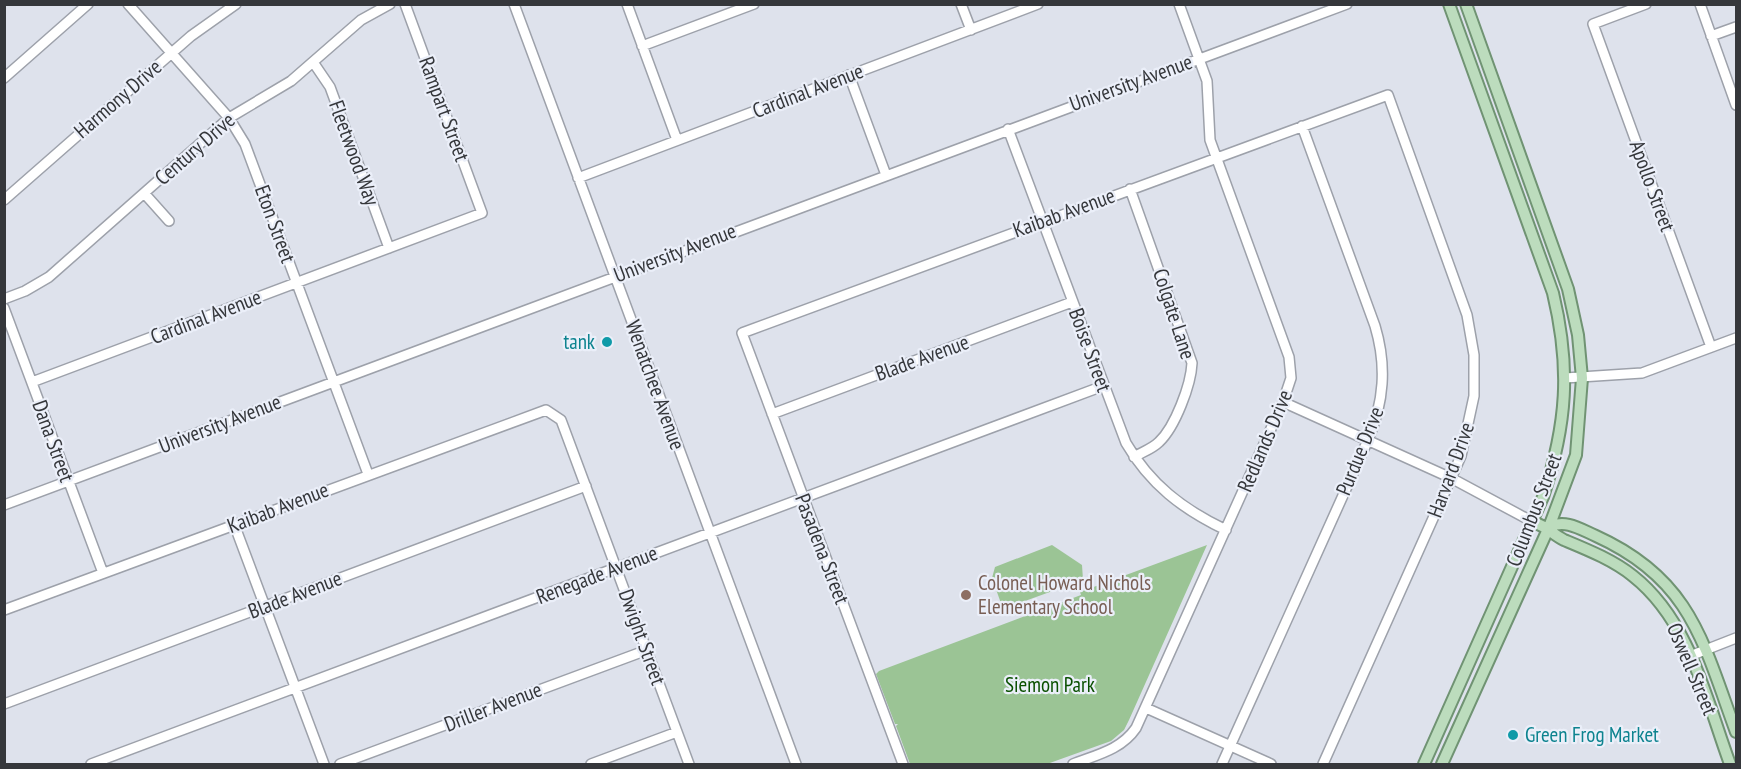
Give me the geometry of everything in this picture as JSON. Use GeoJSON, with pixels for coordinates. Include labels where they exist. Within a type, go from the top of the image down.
{"type":"FeatureCollection","features":[{"type":"Feature","properties":{"kind":"main road","name":"Columbus Street"},"geometry":{"type":"LineString","coordinates":[[1424,765],[1533,522],[1559,451],[1565,378],[1562,337],[1548,277],[1449,4]]}},
{"type":"Feature","properties":{"kind":"main road","name":"Columbus Street"},"geometry":{"type":"LineString","coordinates":[[1442,765],[1549,527],[1575,455],[1581,378],[1578,335],[1566,280],[1466,4]]}},
{"type":"Feature","properties":{"kind":"main road","name":"Oswell Street"},"geometry":{"type":"LineString","coordinates":[[1533,522],[1549,527],[1559,537],[1617,565],[1645,586],[1668,612],[1690,656],[1730,765]]}},
{"type":"Feature","properties":{"kind":"main road","name":"Oswell Street"},"geometry":{"type":"LineString","coordinates":[[1549,527],[1566,523],[1617,546],[1647,566],[1683,604],[1706,650],[1737,732]]}},
{"type":"Feature","properties":{"kind":"street"},"geometry":{"type":"LineString","coordinates":[[4,78],[88,4]]}},
{"type":"Feature","properties":{"kind":"street","name":"Eton Street"},"geometry":{"type":"LineString","coordinates":[[128,4],[229,118],[245,144],[368,474]]}},
{"type":"Feature","properties":{"kind":"street","name":"Harmony Drive"},"geometry":{"type":"LineString","coordinates":[[4,200],[171,53],[236,4]]}},
{"type":"Feature","properties":{"kind":"street","name":"Century Drive"},"geometry":{"type":"LineString","coordinates":[[4,299],[25,291],[49,277],[229,118],[291,81],[361,20],[390,4]]}},
{"type":"Feature","properties":{"kind":"street","name":"Rampart Street"},"geometry":{"type":"LineString","coordinates":[[405,4],[482,213]]}},
{"type":"Feature","properties":{"kind":"street","name":"Wenatchee Avenue"},"geometry":{"type":"LineString","coordinates":[[514,4],[796,765]]}},
{"type":"Feature","properties":{"kind":"street"},"geometry":{"type":"LineString","coordinates":[[627,4],[677,140]]}},
{"type":"Feature","properties":{"kind":"street"},"geometry":{"type":"LineString","coordinates":[[642,46],[754,4]]}},
{"type":"Feature","properties":{"kind":"street"},"geometry":{"type":"LineString","coordinates":[[962,4],[971,30]]}},
{"type":"Feature","properties":{"kind":"street","name":"Cardinal Avenue"},"geometry":{"type":"LineString","coordinates":[[578,178],[1038,4]]}},
{"type":"Feature","properties":{"kind":"street","name":"Redlands Drive"},"geometry":{"type":"LineString","coordinates":[[1073,765],[1123,744],[1136,728],[1283,402],[1291,378],[1289,357],[1216,158],[1208,130],[1210,92],[1179,4]]}},
{"type":"Feature","properties":{"kind":"street","name":"University Avenue"},"geometry":{"type":"LineString","coordinates":[[4,505],[1347,4]]}},
{"type":"Feature","properties":{"kind":"street","name":"Apollo Street"},"geometry":{"type":"LineString","coordinates":[[1646,4],[1593,24],[1711,347]]}},
{"type":"Feature","properties":{"kind":"street"},"geometry":{"type":"LineString","coordinates":[[1700,4],[1737,105]]}},
{"type":"Feature","properties":{"kind":"street"},"geometry":{"type":"LineString","coordinates":[[1711,36],[1737,27]]}},
{"type":"Feature","properties":{"kind":"street","name":"Fleetwood Way"},"geometry":{"type":"LineString","coordinates":[[313,62],[330,87],[389,248]]}},
{"type":"Feature","properties":{"kind":"street"},"geometry":{"type":"LineString","coordinates":[[849,75],[886,175]]}},
{"type":"Feature","properties":{"kind":"street","name":"Kaibab Avenue"},"geometry":{"type":"LineString","coordinates":[[741,333],[1388,95]]}},
{"type":"Feature","properties":{"kind":"street","name":"Harvard Drive"},"geometry":{"type":"LineString","coordinates":[[1323,765],[1451,478],[1471,416],[1475,375],[1472,335],[1462,299],[1388,95]]}},
{"type":"Feature","properties":{"kind":"street","name":"Purdue Drive"},"geometry":{"type":"LineString","coordinates":[[1222,765],[1376,422],[1383,388],[1379,340],[1302,126]]}},
{"type":"Feature","properties":{"kind":"street","name":"Boise Street"},"geometry":{"type":"LineString","coordinates":[[1008,129],[1118,425],[1134,456],[1150,478],[1174,500],[1226,530]]}},
{"type":"Feature","properties":{"kind":"street","name":"Colgate Lane"},"geometry":{"type":"LineString","coordinates":[[1130,189],[1192,363],[1189,384],[1166,434],[1152,448],[1134,456]]}},
{"type":"Feature","properties":{"kind":"street"},"geometry":{"type":"LineString","coordinates":[[144,193],[169,221]]}},
{"type":"Feature","properties":{"kind":"street","name":"Cardinal Avenue"},"geometry":{"type":"LineString","coordinates":[[32,382],[482,213]]}},
{"type":"Feature","properties":{"kind":"street","name":"Blade Avenue"},"geometry":{"type":"LineString","coordinates":[[772,414],[1072,302]]}},
{"type":"Feature","properties":{"kind":"street","name":"Dana Street"},"geometry":{"type":"LineString","coordinates":[[4,308],[103,573]]}},
{"type":"Feature","properties":{"kind":"street","name":"Pasadena Street"},"geometry":{"type":"LineString","coordinates":[[741,333],[903,765]]}},
{"type":"Feature","properties":{"kind":"street"},"geometry":{"type":"LineString","coordinates":[[1565,378],[1642,373],[1737,338]]}},
{"type":"Feature","properties":{"kind":"street","name":"Renegade Avenue"},"geometry":{"type":"LineString","coordinates":[[91,765],[1103,386]]}},
{"type":"Feature","properties":{"kind":"street","name":"Oswell Street"},"geometry":{"type":"LineString","coordinates":[[1283,402],[1451,478],[1533,522]]}},
{"type":"Feature","properties":{"kind":"street","name":"Kaibab Avenue"},"geometry":{"type":"LineString","coordinates":[[4,610],[540,410],[552,412]]}},
{"type":"Feature","properties":{"kind":"street","name":"Dwight Street"},"geometry":{"type":"LineString","coordinates":[[552,412],[561,420],[689,765]]}},
{"type":"Feature","properties":{"kind":"street","name":"Blade Avenue"},"geometry":{"type":"LineString","coordinates":[[4,704],[586,486]]}},
{"type":"Feature","properties":{"kind":"street"},"geometry":{"type":"LineString","coordinates":[[234,524],[324,765]]}},
{"type":"Feature","properties":{"kind":"street"},"geometry":{"type":"LineString","coordinates":[[1690,656],[1737,638]]}},
{"type":"Feature","properties":{"kind":"street","name":"Driller Avenue"},"geometry":{"type":"LineString","coordinates":[[340,765],[646,650]]}},
{"type":"Feature","properties":{"kind":"street"},"geometry":{"type":"LineString","coordinates":[[1146,708],[1271,765]]}},
{"type":"Feature","properties":{"kind":"street"},"geometry":{"type":"LineString","coordinates":[[591,765],[677,732]]}},
{"type":"Feature","properties":{"kind":"green space"},"geometry":{"type":"Polygon","coordinates":[[[1052,545],[1082,565],[1083,580],[1003,609],[992,578],[995,567],[1052,545]]]}},
{"type":"Feature","properties":{"kind":"green space","name":"Siemon Park"},"geometry":{"type":"Polygon","coordinates":[[[1207,545],[1129,720],[1124,730],[1111,741],[1047,764],[910,764],[896,726],[898,724],[895,724],[876,674],[879,671],[1207,545]]]}},
{"type":"Feature","properties":{"kind":"place","name":"tank"},"geometry":{"type":"Point","coordinates":[607,342]}},
{"type":"Feature","properties":{"kind":"place","name":"Colonel Howard Nichols Elementary School"},"geometry":{"type":"Point","coordinates":[966,595]}},
{"type":"Feature","properties":{"kind":"place","name":"Green Frog Market"},"geometry":{"type":"Point","coordinates":[1513,735]}}]}
